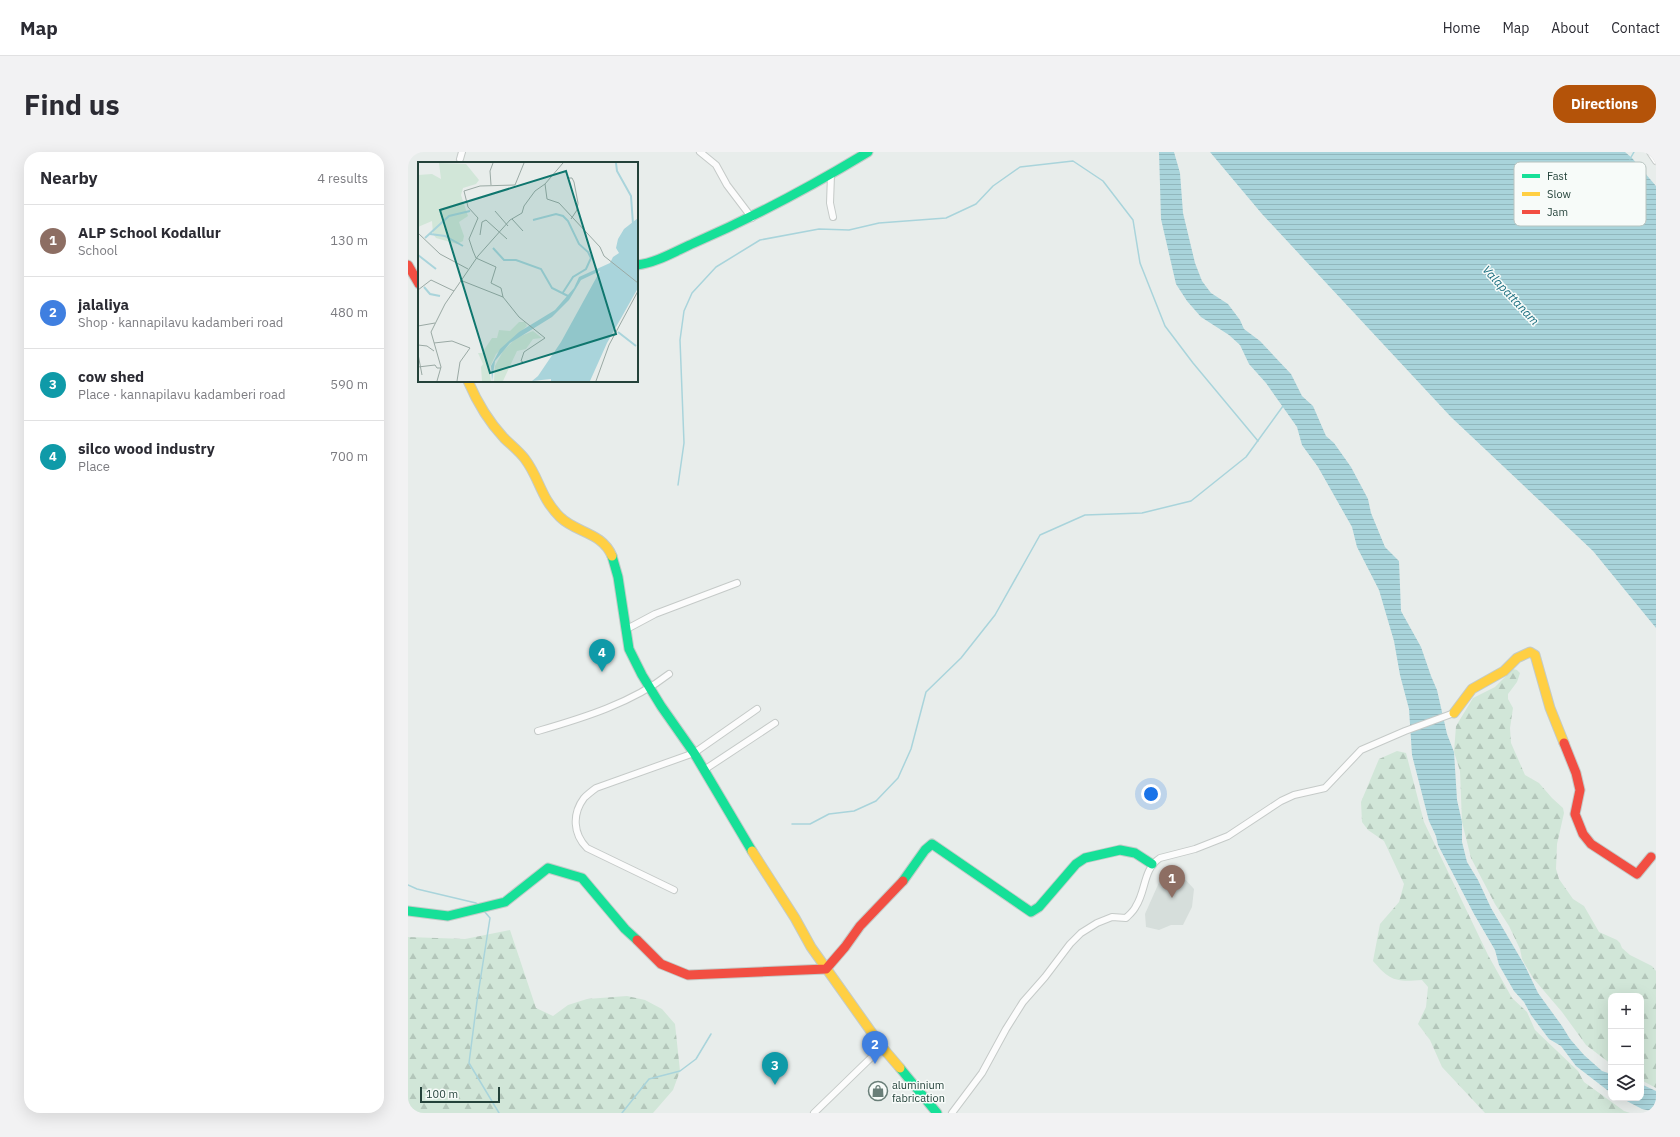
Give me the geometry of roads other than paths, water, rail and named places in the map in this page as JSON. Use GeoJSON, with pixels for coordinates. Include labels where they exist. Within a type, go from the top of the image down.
{"type":"FeatureCollection","features":[{"type":"Feature","properties":{"kind":"street"},"geometry":{"type":"LineString","coordinates":[[460,159],[462,152]]}},
{"type":"Feature","properties":{"kind":"street"},"geometry":{"type":"LineString","coordinates":[[700,152],[716,165],[727,185],[752,218]]}},
{"type":"Feature","properties":{"kind":"street"},"geometry":{"type":"LineString","coordinates":[[638,266],[698,243],[752,218],[831,175],[868,152]]}},
{"type":"Feature","properties":{"kind":"street"},"geometry":{"type":"LineString","coordinates":[[1650,152],[1656,161]]}},
{"type":"Feature","properties":{"kind":"street"},"geometry":{"type":"LineString","coordinates":[[831,175],[830,203],[833,217]]}},
{"type":"Feature","properties":{"kind":"street"},"geometry":{"type":"LineString","coordinates":[[408,266],[418,282]]}},
{"type":"Feature","properties":{"kind":"street"},"geometry":{"type":"LineString","coordinates":[[468,382],[482,413],[508,442],[522,454],[550,506],[566,523],[596,537],[607,545],[611,552],[619,586],[629,649],[661,706],[694,753],[746,842],[795,918],[811,947],[882,1047],[937,1113]]}},
{"type":"Feature","properties":{"kind":"street"},"geometry":{"type":"LineString","coordinates":[[625,630],[655,614],[737,583]]}},
{"type":"Feature","properties":{"kind":"street"},"geometry":{"type":"LineString","coordinates":[[952,1113],[982,1073],[1006,1029],[1024,1002],[1070,944],[1082,933],[1097,923],[1112,916],[1126,918],[1137,906],[1152,864],[1160,858],[1195,849],[1228,836],[1242,828],[1268,808],[1281,801],[1299,794],[1325,788],[1361,750],[1405,731],[1454,713],[1472,689],[1504,671],[1517,658],[1530,652],[1535,655],[1550,708],[1576,773],[1580,790],[1575,814],[1583,834],[1591,844],[1637,874],[1651,857]]}},
{"type":"Feature","properties":{"kind":"street"},"geometry":{"type":"LineString","coordinates":[[538,731],[603,710],[651,688],[669,674]]}},
{"type":"Feature","properties":{"kind":"street"},"geometry":{"type":"LineString","coordinates":[[674,890],[587,848],[580,841],[577,834],[575,825],[577,812],[584,798],[596,788],[694,753],[757,709]]}},
{"type":"Feature","properties":{"kind":"street"},"geometry":{"type":"LineString","coordinates":[[704,770],[775,723]]}},
{"type":"Feature","properties":{"kind":"street"},"geometry":{"type":"LineString","coordinates":[[408,911],[448,916],[505,902],[548,868],[582,878],[630,934],[661,964],[678,972],[688,975],[826,969],[845,947],[860,926],[878,910],[906,878],[932,844],[941,848],[957,861],[990,882],[995,888],[1028,912],[1031,912],[1039,907],[1076,864],[1084,858],[1120,850],[1135,853],[1152,864]]}},
{"type":"Feature","properties":{"kind":"street"},"geometry":{"type":"LineString","coordinates":[[814,1113],[882,1047]]}},
{"type":"Feature","properties":{"kind":"water"},"geometry":{"type":"Polygon","coordinates":[[[1159,152],[1174,152],[1180,173],[1183,213],[1195,263],[1202,281],[1211,293],[1228,304],[1240,320],[1244,329],[1260,341],[1291,374],[1302,396],[1313,406],[1326,436],[1334,443],[1351,467],[1368,499],[1371,513],[1385,547],[1399,561],[1401,611],[1421,647],[1437,690],[1447,734],[1454,752],[1457,800],[1462,822],[1462,842],[1467,862],[1478,880],[1491,908],[1525,966],[1538,993],[1570,1039],[1584,1055],[1602,1071],[1608,1073],[1608,1091],[1576,1066],[1561,1046],[1549,1039],[1531,1015],[1524,1002],[1514,991],[1499,965],[1495,950],[1474,914],[1438,845],[1436,836],[1429,821],[1412,755],[1409,709],[1400,675],[1394,641],[1379,590],[1357,547],[1352,527],[1318,467],[1302,445],[1297,427],[1266,383],[1249,364],[1240,345],[1229,335],[1201,317],[1187,301],[1176,284],[1161,219],[1159,152]]]}},
{"type":"Feature","properties":{"kind":"water","name":"Valapattanam"},"geometry":{"type":"Polygon","coordinates":[[[1210,152],[1625,152],[1632,158],[1635,162],[1514,162],[1514,226],[1646,226],[1646,174],[1656,186],[1656,628],[1593,551],[1451,417],[1262,214],[1210,152]]]}},
{"type":"Feature","properties":{"kind":"water"},"geometry":{"type":"Polygon","coordinates":[[[1644,1085],[1656,1091],[1656,1112],[1642,1109],[1627,1101],[1644,1101],[1644,1085]]]}},
{"type":"Feature","properties":{"kind":"waterway"},"geometry":{"type":"LineString","coordinates":[[1630,159],[1634,152]]}},
{"type":"Feature","properties":{"kind":"waterway"},"geometry":{"type":"LineString","coordinates":[[678,485],[684,443],[680,340],[684,311],[692,293],[716,267],[760,240],[819,229],[849,230],[879,223],[946,218],[976,204],[993,186],[1020,167],[1073,161],[1103,181],[1133,220],[1140,263],[1165,326],[1193,363],[1258,441]]}},
{"type":"Feature","properties":{"kind":"waterway"},"geometry":{"type":"LineString","coordinates":[[792,824],[810,824],[829,814],[854,811],[876,801],[898,778],[911,749],[926,692],[961,658],[995,615],[1040,535],[1085,515],[1142,513],[1191,501],[1246,457],[1283,406]]}},
{"type":"Feature","properties":{"kind":"waterway"},"geometry":{"type":"LineString","coordinates":[[408,885],[417,889],[479,905]]}},
{"type":"Feature","properties":{"kind":"waterway"},"geometry":{"type":"LineString","coordinates":[[484,911],[490,918],[469,1063],[499,1113]]}},
{"type":"Feature","properties":{"kind":"waterway"},"geometry":{"type":"LineString","coordinates":[[622,1113],[649,1079],[680,1071],[696,1059],[711,1034]]}},
{"type":"Feature","properties":{"kind":"place","name":"silco wood industry"},"geometry":{"type":"Point","coordinates":[602,672]}},
{"type":"Feature","properties":{"kind":"place","name":"ALP School Kodallur"},"geometry":{"type":"Point","coordinates":[1172,898]}},
{"type":"Feature","properties":{"kind":"place","name":"jalaliya"},"geometry":{"type":"Point","coordinates":[875,1064]}},
{"type":"Feature","properties":{"kind":"place","name":"cow shed"},"geometry":{"type":"Point","coordinates":[775,1085]}},
{"type":"Feature","properties":{"kind":"place","name":"aluminium fabrication"},"geometry":{"type":"Point","coordinates":[878,1091]}}]}
